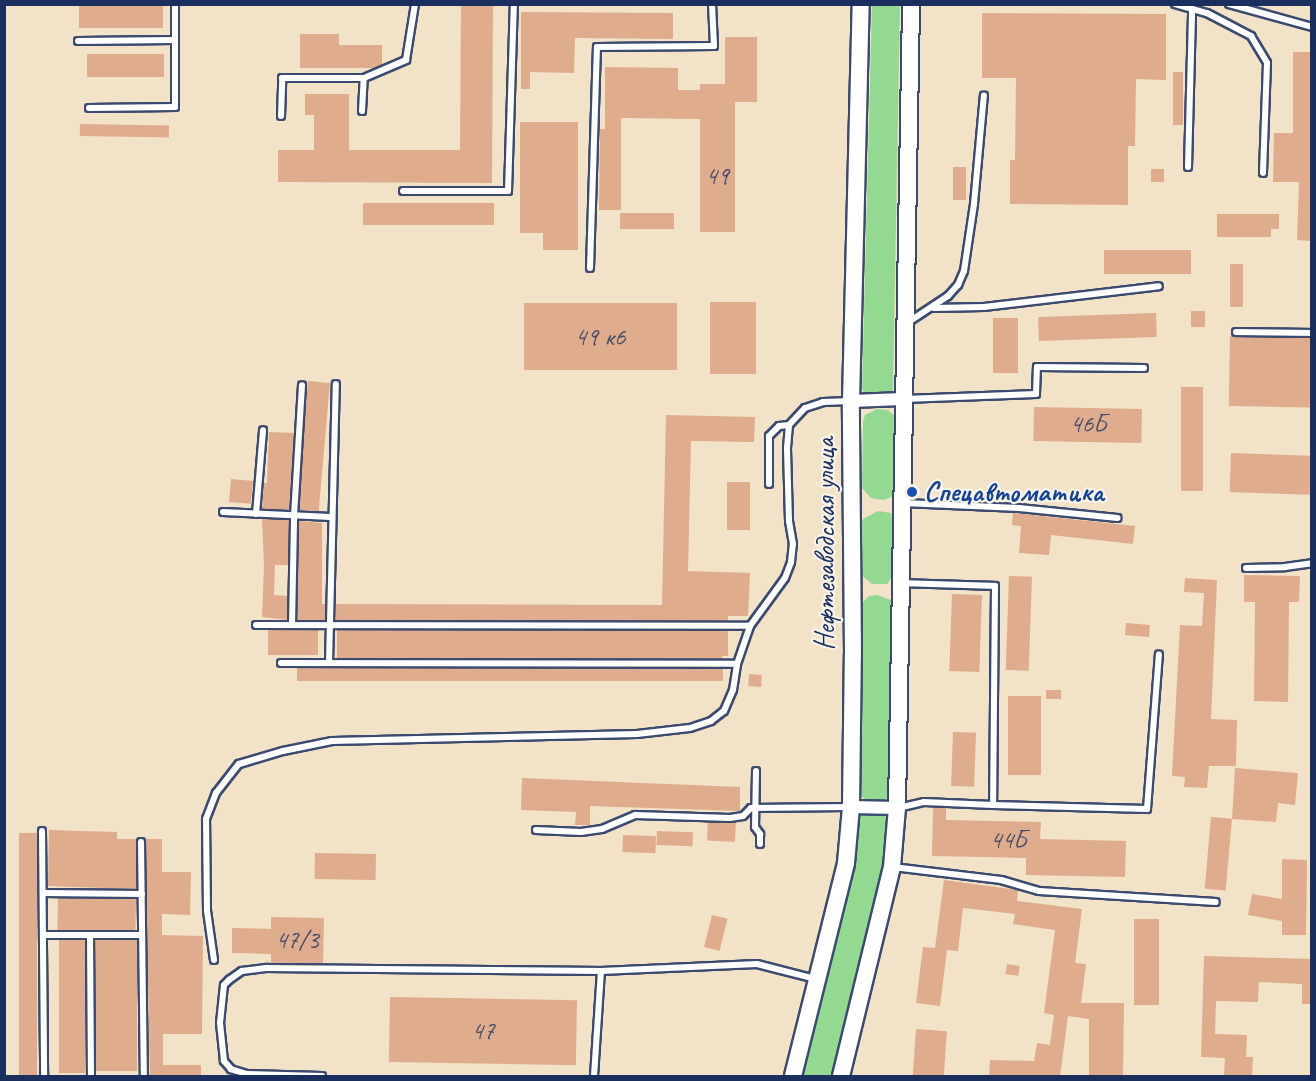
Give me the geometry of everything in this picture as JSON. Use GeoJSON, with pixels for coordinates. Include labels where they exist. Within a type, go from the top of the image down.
{"type":"FeatureCollection","features":[{"type":"Feature","properties":{"kind":"main road","name":"Нефтезаводская улица"},"geometry":{"type":"LineString","coordinates":[[793,1077],[846,863],[851,807],[853,654],[851,401],[861,4]]}},
{"type":"Feature","properties":{"kind":"main road"},"geometry":{"type":"LineString","coordinates":[[841,1077],[892,867],[897,808],[911,4]]}},
{"type":"Feature","properties":{"kind":"street"},"geometry":{"type":"LineString","coordinates":[[851,401],[903,399]]}},
{"type":"Feature","properties":{"kind":"street"},"geometry":{"type":"LineString","coordinates":[[851,807],[897,808]]}},
{"type":"Feature","properties":{"kind":"lane"},"geometry":{"type":"LineString","coordinates":[[89,108],[175,107],[175,4]]}},
{"type":"Feature","properties":{"kind":"lane"},"geometry":{"type":"LineString","coordinates":[[281,116],[282,78],[364,78],[406,60],[415,4]]}},
{"type":"Feature","properties":{"kind":"lane"},"geometry":{"type":"LineString","coordinates":[[403,191],[508,191],[514,4]]}},
{"type":"Feature","properties":{"kind":"lane"},"geometry":{"type":"LineString","coordinates":[[590,268],[597,47],[714,46],[712,4]]}},
{"type":"Feature","properties":{"kind":"lane"},"geometry":{"type":"LineString","coordinates":[[1175,4],[1207,13],[1251,36],[1267,63],[1263,173]]}},
{"type":"Feature","properties":{"kind":"lane"},"geometry":{"type":"LineString","coordinates":[[1228,4],[1311,27]]}},
{"type":"Feature","properties":{"kind":"lane"},"geometry":{"type":"LineString","coordinates":[[1188,167],[1192,9]]}},
{"type":"Feature","properties":{"kind":"lane"},"geometry":{"type":"LineString","coordinates":[[78,41],[175,40]]}},
{"type":"Feature","properties":{"kind":"lane"},"geometry":{"type":"LineString","coordinates":[[362,111],[364,78]]}},
{"type":"Feature","properties":{"kind":"lane"},"geometry":{"type":"LineString","coordinates":[[905,324],[934,308],[958,285],[964,271],[974,204],[984,95]]}},
{"type":"Feature","properties":{"kind":"lane"},"geometry":{"type":"LineString","coordinates":[[934,308],[984,307],[1160,286]]}},
{"type":"Feature","properties":{"kind":"lane"},"geometry":{"type":"LineString","coordinates":[[1236,332],[1311,333]]}},
{"type":"Feature","properties":{"kind":"lane"},"geometry":{"type":"LineString","coordinates":[[903,399],[1036,394],[1037,367],[1144,368]]}},
{"type":"Feature","properties":{"kind":"lane"},"geometry":{"type":"LineString","coordinates":[[329,663],[336,384]]}},
{"type":"Feature","properties":{"kind":"lane"},"geometry":{"type":"LineString","coordinates":[[292,625],[294,516],[302,385]]}},
{"type":"Feature","properties":{"kind":"lane"},"geometry":{"type":"LineString","coordinates":[[214,960],[207,911],[206,819],[216,793],[239,764],[283,751],[332,741],[637,734],[690,728],[711,721],[724,711],[733,690],[737,664],[750,626],[785,578],[791,561],[793,544],[789,521],[787,448],[789,425],[805,408],[823,402],[851,401]]}},
{"type":"Feature","properties":{"kind":"lane"},"geometry":{"type":"LineString","coordinates":[[769,484],[769,436],[779,426],[789,425]]}},
{"type":"Feature","properties":{"kind":"lane"},"geometry":{"type":"LineString","coordinates":[[256,514],[263,430]]}},
{"type":"Feature","properties":{"kind":"lane"},"geometry":{"type":"LineString","coordinates":[[902,503],[1019,508],[1117,518]]}},
{"type":"Feature","properties":{"kind":"lane"},"geometry":{"type":"LineString","coordinates":[[223,512],[331,517]]}},
{"type":"Feature","properties":{"kind":"lane"},"geometry":{"type":"LineString","coordinates":[[1246,568],[1284,567],[1311,563]]}},
{"type":"Feature","properties":{"kind":"lane"},"geometry":{"type":"LineString","coordinates":[[901,583],[995,586],[993,805]]}},
{"type":"Feature","properties":{"kind":"lane"},"geometry":{"type":"LineString","coordinates":[[256,625],[750,626]]}},
{"type":"Feature","properties":{"kind":"lane"},"geometry":{"type":"LineString","coordinates":[[897,808],[924,802],[1147,809],[1159,654]]}},
{"type":"Feature","properties":{"kind":"lane"},"geometry":{"type":"LineString","coordinates":[[281,663],[737,664]]}},
{"type":"Feature","properties":{"kind":"lane"},"geometry":{"type":"LineString","coordinates":[[756,771],[754,827],[760,834],[760,844]]}},
{"type":"Feature","properties":{"kind":"lane"},"geometry":{"type":"LineString","coordinates":[[536,830],[581,832],[602,829],[635,815],[730,819],[743,816],[751,808],[851,807]]}},
{"type":"Feature","properties":{"kind":"lane"},"geometry":{"type":"LineString","coordinates":[[42,831],[44,1077]]}},
{"type":"Feature","properties":{"kind":"lane"},"geometry":{"type":"LineString","coordinates":[[141,842],[144,1077]]}},
{"type":"Feature","properties":{"kind":"lane"},"geometry":{"type":"LineString","coordinates":[[892,867],[1001,880],[1039,891],[1216,902]]}},
{"type":"Feature","properties":{"kind":"lane"},"geometry":{"type":"LineString","coordinates":[[43,893],[142,894]]}},
{"type":"Feature","properties":{"kind":"lane"},"geometry":{"type":"LineString","coordinates":[[43,935],[142,935]]}},
{"type":"Feature","properties":{"kind":"lane"},"geometry":{"type":"LineString","coordinates":[[90,935],[91,1077]]}},
{"type":"Feature","properties":{"kind":"lane"},"geometry":{"type":"LineString","coordinates":[[321,1077],[247,1074],[231,1069],[224,1061],[220,1023],[224,985],[229,980],[242,971],[268,968],[601,970],[757,964],[817,979]]}},
{"type":"Feature","properties":{"kind":"lane"},"geometry":{"type":"LineString","coordinates":[[594,1077],[601,970]]}},
{"type":"Feature","properties":{"kind":"green space"},"geometry":{"type":"Polygon","coordinates":[[[872,5],[900,5],[893,389],[892,393],[865,395],[862,389],[872,5]]]}},
{"type":"Feature","properties":{"kind":"green space"},"geometry":{"type":"Polygon","coordinates":[[[877,409],[888,410],[895,416],[894,491],[892,497],[883,500],[871,498],[862,488],[863,422],[865,415],[877,409]]]}},
{"type":"Feature","properties":{"kind":"green space"},"geometry":{"type":"Polygon","coordinates":[[[878,511],[891,513],[893,518],[893,576],[887,584],[872,584],[860,574],[861,525],[863,519],[878,511]]]}},
{"type":"Feature","properties":{"kind":"green space"},"geometry":{"type":"Polygon","coordinates":[[[877,595],[891,600],[892,608],[891,795],[883,801],[868,801],[859,795],[861,604],[869,596],[877,595]]]}},
{"type":"Feature","properties":{"kind":"green space"},"geometry":{"type":"Polygon","coordinates":[[[866,811],[882,813],[887,816],[889,823],[879,888],[832,1076],[800,1076],[857,822],[859,815],[866,811]]]}},
{"type":"Feature","properties":{"kind":"building"},"geometry":{"type":"Polygon","coordinates":[[[79,4],[163,4],[163,28],[79,28],[79,4]]]}},
{"type":"Feature","properties":{"kind":"building"},"geometry":{"type":"Polygon","coordinates":[[[461,4],[493,4],[492,183],[278,182],[278,150],[314,150],[314,115],[305,115],[305,94],[349,94],[349,150],[460,150],[461,4]]]}},
{"type":"Feature","properties":{"kind":"building"},"geometry":{"type":"Polygon","coordinates":[[[521,12],[673,13],[673,39],[575,38],[574,73],[530,72],[530,89],[521,89],[521,12]]]}},
{"type":"Feature","properties":{"kind":"building"},"geometry":{"type":"Polygon","coordinates":[[[982,13],[1166,14],[1166,80],[1136,79],[1135,146],[1128,146],[1128,205],[1010,204],[1010,160],[1015,160],[1016,78],[982,78],[982,13]]]}},
{"type":"Feature","properties":{"kind":"building"},"geometry":{"type":"Polygon","coordinates":[[[300,34],[339,34],[339,45],[382,45],[382,65],[374,68],[300,68],[300,34]]]}},
{"type":"Feature","properties":{"kind":"building"},"geometry":{"type":"Polygon","coordinates":[[[725,37],[757,37],[757,102],[735,102],[735,232],[700,232],[700,119],[621,118],[621,210],[599,210],[600,129],[605,129],[605,67],[678,68],[678,90],[700,90],[700,84],[725,84],[725,37]]]}},
{"type":"Feature","properties":{"kind":"building"},"geometry":{"type":"Polygon","coordinates":[[[1293,52],[1311,52],[1311,241],[1297,240],[1299,182],[1273,182],[1274,133],[1293,133],[1293,52]]]}},
{"type":"Feature","properties":{"kind":"building"},"geometry":{"type":"Polygon","coordinates":[[[87,54],[164,54],[164,77],[87,77],[87,54]]]}},
{"type":"Feature","properties":{"kind":"building"},"geometry":{"type":"Polygon","coordinates":[[[1173,72],[1183,72],[1183,125],[1173,125],[1173,72]]]}},
{"type":"Feature","properties":{"kind":"building"},"geometry":{"type":"Polygon","coordinates":[[[520,122],[578,122],[578,250],[543,250],[543,233],[520,233],[520,122]]]}},
{"type":"Feature","properties":{"kind":"building"},"geometry":{"type":"Polygon","coordinates":[[[80,124],[169,126],[169,138],[80,136],[80,124]]]}},
{"type":"Feature","properties":{"kind":"building"},"geometry":{"type":"Polygon","coordinates":[[[953,167],[966,167],[966,200],[953,200],[953,167]]]}},
{"type":"Feature","properties":{"kind":"building"},"geometry":{"type":"Polygon","coordinates":[[[1151,169],[1164,169],[1164,182],[1151,182],[1151,169]]]}},
{"type":"Feature","properties":{"kind":"building"},"geometry":{"type":"Polygon","coordinates":[[[363,203],[494,203],[494,225],[363,225],[363,203]]]}},
{"type":"Feature","properties":{"kind":"building"},"geometry":{"type":"Polygon","coordinates":[[[620,213],[674,213],[674,229],[620,229],[620,213]]]}},
{"type":"Feature","properties":{"kind":"building"},"geometry":{"type":"Polygon","coordinates":[[[1217,214],[1279,214],[1279,229],[1271,229],[1271,237],[1217,237],[1217,214]]]}},
{"type":"Feature","properties":{"kind":"building"},"geometry":{"type":"Polygon","coordinates":[[[1104,250],[1191,250],[1191,274],[1104,274],[1104,250]]]}},
{"type":"Feature","properties":{"kind":"building"},"geometry":{"type":"Polygon","coordinates":[[[1230,264],[1243,264],[1243,307],[1230,307],[1230,264]]]}},
{"type":"Feature","properties":{"kind":"building"},"geometry":{"type":"Polygon","coordinates":[[[710,302],[756,302],[756,374],[710,374],[710,302]]]}},
{"type":"Feature","properties":{"kind":"building"},"geometry":{"type":"Polygon","coordinates":[[[524,303],[677,303],[677,370],[524,370],[524,303]]]}},
{"type":"Feature","properties":{"kind":"building"},"geometry":{"type":"Polygon","coordinates":[[[1191,311],[1205,311],[1205,327],[1191,327],[1191,311]]]}},
{"type":"Feature","properties":{"kind":"building"},"geometry":{"type":"Polygon","coordinates":[[[1156,313],[1157,337],[1039,341],[1038,317],[1156,313]]]}},
{"type":"Feature","properties":{"kind":"building"},"geometry":{"type":"Polygon","coordinates":[[[993,318],[1018,318],[1018,373],[993,373],[993,318]]]}},
{"type":"Feature","properties":{"kind":"building"},"geometry":{"type":"Polygon","coordinates":[[[1230,336],[1311,337],[1310,407],[1229,406],[1230,336]]]}},
{"type":"Feature","properties":{"kind":"building"},"geometry":{"type":"Polygon","coordinates":[[[308,381],[330,383],[319,511],[297,510],[308,381]]]}},
{"type":"Feature","properties":{"kind":"building"},"geometry":{"type":"Polygon","coordinates":[[[1181,387],[1203,387],[1203,491],[1181,491],[1181,387]]]}},
{"type":"Feature","properties":{"kind":"building"},"geometry":{"type":"Polygon","coordinates":[[[1034,407],[1142,409],[1141,443],[1033,441],[1034,407]]]}},
{"type":"Feature","properties":{"kind":"building"},"geometry":{"type":"Polygon","coordinates":[[[666,415],[755,417],[754,442],[691,441],[688,571],[750,573],[748,616],[728,616],[728,621],[335,620],[336,604],[662,605],[666,415]]]}},
{"type":"Feature","properties":{"kind":"building"},"geometry":{"type":"Polygon","coordinates":[[[269,432],[294,433],[289,510],[262,509],[264,483],[267,483],[269,432]]]}},
{"type":"Feature","properties":{"kind":"building"},"geometry":{"type":"Polygon","coordinates":[[[1231,453],[1311,456],[1310,495],[1230,492],[1231,453]]]}},
{"type":"Feature","properties":{"kind":"building"},"geometry":{"type":"Polygon","coordinates":[[[231,479],[253,481],[251,504],[229,502],[231,479]]]}},
{"type":"Feature","properties":{"kind":"building"},"geometry":{"type":"Polygon","coordinates":[[[727,482],[750,482],[750,530],[727,530],[727,482]]]}},
{"type":"Feature","properties":{"kind":"building"},"geometry":{"type":"Polygon","coordinates":[[[1013,513],[1135,526],[1133,544],[1051,535],[1049,555],[1019,553],[1021,526],[1012,525],[1013,513]]]}},
{"type":"Feature","properties":{"kind":"building"},"geometry":{"type":"Polygon","coordinates":[[[262,519],[289,520],[288,565],[275,565],[274,595],[287,596],[287,620],[262,617],[264,566],[262,519]]]}},
{"type":"Feature","properties":{"kind":"building"},"geometry":{"type":"Polygon","coordinates":[[[299,521],[322,523],[322,604],[325,604],[325,620],[297,620],[299,521]]]}},
{"type":"Feature","properties":{"kind":"building"},"geometry":{"type":"Polygon","coordinates":[[[1244,575],[1300,576],[1299,602],[1289,602],[1288,702],[1254,701],[1255,602],[1244,602],[1244,575]]]}},
{"type":"Feature","properties":{"kind":"building"},"geometry":{"type":"Polygon","coordinates":[[[1009,576],[1032,577],[1029,671],[1006,670],[1009,576]]]}},
{"type":"Feature","properties":{"kind":"building"},"geometry":{"type":"Polygon","coordinates":[[[1185,578],[1217,580],[1211,719],[1237,720],[1236,766],[1209,766],[1207,788],[1184,787],[1185,777],[1172,776],[1180,625],[1202,626],[1204,593],[1184,592],[1185,578]]]}},
{"type":"Feature","properties":{"kind":"building"},"geometry":{"type":"Polygon","coordinates":[[[952,594],[982,595],[979,672],[949,671],[952,594]]]}},
{"type":"Feature","properties":{"kind":"building"},"geometry":{"type":"Polygon","coordinates":[[[1126,623],[1150,625],[1149,637],[1125,635],[1126,623]]]}},
{"type":"Feature","properties":{"kind":"building"},"geometry":{"type":"Polygon","coordinates":[[[268,630],[318,630],[318,655],[268,655],[268,630]]]}},
{"type":"Feature","properties":{"kind":"building"},"geometry":{"type":"Polygon","coordinates":[[[337,630],[728,631],[728,656],[722,656],[723,659],[337,658],[337,630]]]}},
{"type":"Feature","properties":{"kind":"building"},"geometry":{"type":"Polygon","coordinates":[[[297,668],[723,668],[723,681],[297,681],[297,668]]]}},
{"type":"Feature","properties":{"kind":"building"},"geometry":{"type":"Polygon","coordinates":[[[749,674],[762,675],[761,687],[748,686],[749,674]]]}},
{"type":"Feature","properties":{"kind":"building"},"geometry":{"type":"Polygon","coordinates":[[[1046,690],[1061,690],[1061,699],[1046,699],[1046,690]]]}},
{"type":"Feature","properties":{"kind":"building"},"geometry":{"type":"Polygon","coordinates":[[[1008,696],[1041,696],[1041,775],[1008,775],[1008,696]]]}},
{"type":"Feature","properties":{"kind":"building"},"geometry":{"type":"Polygon","coordinates":[[[953,732],[976,733],[974,787],[951,786],[953,732]]]}},
{"type":"Feature","properties":{"kind":"building"},"geometry":{"type":"Polygon","coordinates":[[[1235,768],[1298,773],[1295,805],[1278,803],[1276,822],[1232,819],[1235,768]]]}},
{"type":"Feature","properties":{"kind":"building"},"geometry":{"type":"Polygon","coordinates":[[[522,778],[740,787],[740,811],[590,806],[590,825],[575,825],[576,812],[521,810],[522,778]]]}},
{"type":"Feature","properties":{"kind":"building"},"geometry":{"type":"Polygon","coordinates":[[[933,808],[946,808],[946,820],[1041,822],[1040,839],[1126,841],[1125,877],[1026,875],[1026,858],[932,856],[933,808]]]}},
{"type":"Feature","properties":{"kind":"building"},"geometry":{"type":"Polygon","coordinates":[[[1211,817],[1232,819],[1226,891],[1205,889],[1211,817]]]}},
{"type":"Feature","properties":{"kind":"building"},"geometry":{"type":"Polygon","coordinates":[[[708,821],[736,822],[735,842],[707,841],[708,821]]]}},
{"type":"Feature","properties":{"kind":"building"},"geometry":{"type":"Polygon","coordinates":[[[49,830],[117,832],[117,839],[137,839],[136,889],[48,886],[49,830]]]}},
{"type":"Feature","properties":{"kind":"building"},"geometry":{"type":"Polygon","coordinates":[[[657,831],[693,832],[692,846],[657,845],[657,831]]]}},
{"type":"Feature","properties":{"kind":"building"},"geometry":{"type":"Polygon","coordinates":[[[19,833],[37,833],[37,1076],[19,1076],[19,833]]]}},
{"type":"Feature","properties":{"kind":"building"},"geometry":{"type":"Polygon","coordinates":[[[623,835],[656,836],[655,853],[622,852],[623,835]]]}},
{"type":"Feature","properties":{"kind":"building"},"geometry":{"type":"Polygon","coordinates":[[[145,839],[162,839],[162,872],[191,872],[190,915],[162,914],[162,935],[203,936],[202,1034],[163,1034],[163,1065],[201,1065],[201,1077],[150,1077],[145,839]]]}},
{"type":"Feature","properties":{"kind":"building"},"geometry":{"type":"Polygon","coordinates":[[[315,853],[376,854],[376,880],[315,879],[315,853]]]}},
{"type":"Feature","properties":{"kind":"building"},"geometry":{"type":"Polygon","coordinates":[[[1282,859],[1307,860],[1306,935],[1282,935],[1282,921],[1248,915],[1252,894],[1282,899],[1282,859]]]}},
{"type":"Feature","properties":{"kind":"building"},"geometry":{"type":"Polygon","coordinates":[[[944,880],[1018,890],[1017,901],[1082,909],[1075,963],[1086,964],[1081,1003],[1124,1003],[1123,1077],[1089,1077],[1089,1019],[1068,1016],[1060,1077],[989,1077],[990,1060],[1034,1061],[1037,1043],[1050,1045],[1054,1015],[1044,1013],[1055,930],[1013,924],[1015,914],[963,908],[958,951],[947,950],[940,1006],[916,1003],[923,947],[935,948],[944,880]]]}},
{"type":"Feature","properties":{"kind":"building"},"geometry":{"type":"Polygon","coordinates":[[[58,898],[136,899],[135,931],[57,930],[58,898]]]}},
{"type":"Feature","properties":{"kind":"building"},"geometry":{"type":"Polygon","coordinates":[[[712,915],[728,919],[720,951],[704,947],[712,915]]]}},
{"type":"Feature","properties":{"kind":"building"},"geometry":{"type":"Polygon","coordinates":[[[271,917],[324,918],[323,963],[271,963],[271,954],[232,953],[232,928],[271,929],[271,917]]]}},
{"type":"Feature","properties":{"kind":"building"},"geometry":{"type":"Polygon","coordinates":[[[1134,919],[1159,919],[1159,1005],[1134,1005],[1134,919]]]}},
{"type":"Feature","properties":{"kind":"building"},"geometry":{"type":"Polygon","coordinates":[[[59,940],[85,940],[85,1073],[59,1073],[59,940]]]}},
{"type":"Feature","properties":{"kind":"building"},"geometry":{"type":"Polygon","coordinates":[[[95,940],[137,940],[137,1071],[95,1071],[95,940]]]}},
{"type":"Feature","properties":{"kind":"building"},"geometry":{"type":"Polygon","coordinates":[[[1204,956],[1311,959],[1311,1004],[1302,1004],[1302,984],[1259,982],[1258,1002],[1216,1001],[1215,1034],[1247,1035],[1246,1057],[1253,1057],[1252,1077],[1224,1077],[1225,1058],[1201,1057],[1204,956]]]}},
{"type":"Feature","properties":{"kind":"building"},"geometry":{"type":"Polygon","coordinates":[[[1007,964],[1020,966],[1018,976],[1005,974],[1007,964]]]}},
{"type":"Feature","properties":{"kind":"building"},"geometry":{"type":"Polygon","coordinates":[[[390,997],[577,1000],[576,1065],[389,1062],[390,997]]]}},
{"type":"Feature","properties":{"kind":"building"},"geometry":{"type":"Polygon","coordinates":[[[916,1029],[947,1031],[944,1076],[913,1076],[916,1029]]]}},
{"type":"Feature","properties":{"kind":"place","name":"Спецавтоматика"},"geometry":{"type":"Point","coordinates":[912,492]}}]}
